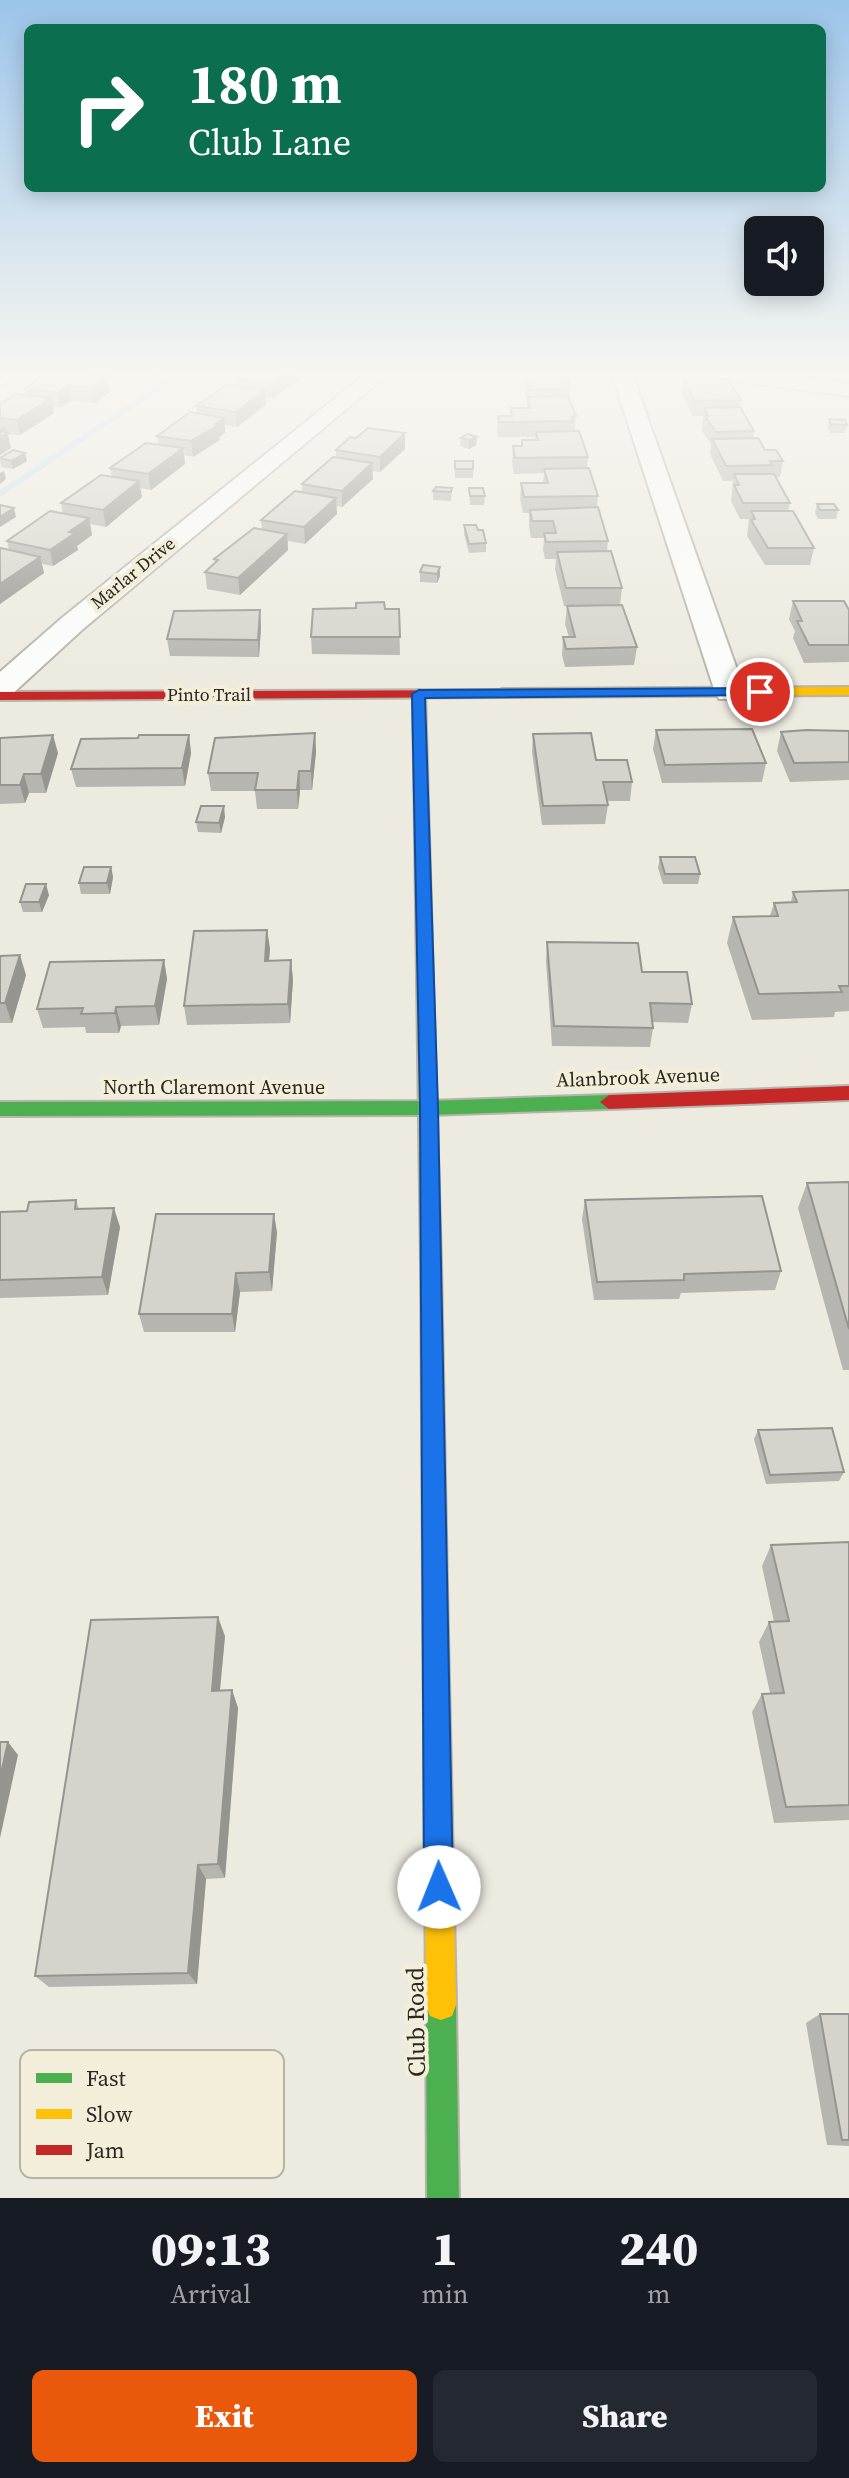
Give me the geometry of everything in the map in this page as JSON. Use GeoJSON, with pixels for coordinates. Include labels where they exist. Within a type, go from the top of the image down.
{"type":"FeatureCollection","features":[{"type":"Feature","properties":{"kind":"street","name":"Marlar Drive"},"geometry":{"type":"LineString","coordinates":[[0,688],[73,623],[256,474]]}},
{"type":"Feature","properties":{"kind":"street"},"geometry":{"type":"LineString","coordinates":[[656,474],[730,692]]}},
{"type":"Feature","properties":{"kind":"street","name":"Pinto Trail"},"geometry":{"type":"LineString","coordinates":[[0,696],[849,691]]}},
{"type":"Feature","properties":{"kind":"street","name":"Club Road"},"geometry":{"type":"LineString","coordinates":[[419,694],[429,1108],[443,2198]]}},
{"type":"Feature","properties":{"kind":"street","name":"Alanbrook Avenue"},"geometry":{"type":"LineString","coordinates":[[429,1108],[849,1093]]}},
{"type":"Feature","properties":{"kind":"street","name":"North Claremont Avenue"},"geometry":{"type":"LineString","coordinates":[[0,1109],[429,1108]]}},
{"type":"Feature","properties":{"kind":"building"},"geometry":{"type":"Polygon","coordinates":[[[314,474],[361,474],[342,491],[302,484],[314,474]]]}},
{"type":"Feature","properties":{"kind":"building"},"geometry":{"type":"Polygon","coordinates":[[[545,474],[591,474],[598,496],[524,497],[521,483],[548,483],[545,474]]]}},
{"type":"Feature","properties":{"kind":"building"},"geometry":{"type":"Polygon","coordinates":[[[734,474],[774,474],[790,503],[743,503],[734,485],[739,485],[734,474]]]}},
{"type":"Feature","properties":{"kind":"building"},"geometry":{"type":"Polygon","coordinates":[[[101,475],[139,481],[103,510],[61,503],[101,475]]]}},
{"type":"Feature","properties":{"kind":"building"},"geometry":{"type":"Polygon","coordinates":[[[436,487],[452,488],[451,492],[433,491],[436,487]]]}},
{"type":"Feature","properties":{"kind":"building"},"geometry":{"type":"Polygon","coordinates":[[[469,488],[483,488],[485,496],[470,496],[469,488]]]}},
{"type":"Feature","properties":{"kind":"building"},"geometry":{"type":"Polygon","coordinates":[[[295,491],[336,498],[304,527],[261,520],[295,491]]]}},
{"type":"Feature","properties":{"kind":"building"},"geometry":{"type":"Polygon","coordinates":[[[817,504],[834,504],[838,510],[820,510],[817,504]]]}},
{"type":"Feature","properties":{"kind":"building"},"geometry":{"type":"Polygon","coordinates":[[[0,505],[14,508],[0,517],[0,505]]]}},
{"type":"Feature","properties":{"kind":"building"},"geometry":{"type":"Polygon","coordinates":[[[598,507],[608,541],[546,542],[544,533],[556,533],[553,521],[532,521],[530,510],[598,507]]]}},
{"type":"Feature","properties":{"kind":"building"},"geometry":{"type":"Polygon","coordinates":[[[50,511],[89,518],[69,532],[75,533],[50,550],[7,541],[50,511]]]}},
{"type":"Feature","properties":{"kind":"building"},"geometry":{"type":"Polygon","coordinates":[[[751,511],[793,511],[814,548],[768,548],[751,520],[755,519],[751,511]]]}},
{"type":"Feature","properties":{"kind":"building"},"geometry":{"type":"Polygon","coordinates":[[[464,525],[476,525],[478,530],[483,530],[486,543],[469,544],[464,525]]]}},
{"type":"Feature","properties":{"kind":"building"},"geometry":{"type":"Polygon","coordinates":[[[254,528],[287,534],[238,578],[205,572],[218,560],[214,559],[254,528]]]}},
{"type":"Feature","properties":{"kind":"building"},"geometry":{"type":"Polygon","coordinates":[[[1,548],[40,557],[0,584],[1,548]]]}},
{"type":"Feature","properties":{"kind":"building"},"geometry":{"type":"Polygon","coordinates":[[[611,551],[622,588],[566,588],[557,552],[611,551]]]}},
{"type":"Feature","properties":{"kind":"building"},"geometry":{"type":"Polygon","coordinates":[[[423,565],[440,567],[437,574],[420,572],[423,565]]]}},
{"type":"Feature","properties":{"kind":"building"},"geometry":{"type":"Polygon","coordinates":[[[793,601],[844,601],[849,610],[849,645],[809,645],[797,621],[802,621],[793,601]]]}},
{"type":"Feature","properties":{"kind":"building"},"geometry":{"type":"Polygon","coordinates":[[[384,602],[385,609],[399,609],[400,637],[311,637],[313,609],[356,608],[356,603],[384,602]]]}},
{"type":"Feature","properties":{"kind":"building"},"geometry":{"type":"Polygon","coordinates":[[[622,605],[637,647],[566,649],[563,637],[575,637],[567,606],[622,605]]]}},
{"type":"Feature","properties":{"kind":"building"},"geometry":{"type":"Polygon","coordinates":[[[260,610],[258,640],[167,639],[174,611],[260,610]]]}},
{"type":"Feature","properties":{"kind":"building"},"geometry":{"type":"Polygon","coordinates":[[[752,729],[766,763],[665,765],[656,730],[752,729]]]}},
{"type":"Feature","properties":{"kind":"building"},"geometry":{"type":"Polygon","coordinates":[[[849,731],[849,762],[794,763],[781,732],[849,731]]]}},
{"type":"Feature","properties":{"kind":"building"},"geometry":{"type":"Polygon","coordinates":[[[315,733],[311,771],[299,771],[297,790],[255,790],[258,773],[208,773],[215,738],[315,733]]]}},
{"type":"Feature","properties":{"kind":"building"},"geometry":{"type":"Polygon","coordinates":[[[591,733],[596,760],[627,760],[632,782],[603,782],[608,805],[543,806],[533,734],[591,733]]]}},
{"type":"Feature","properties":{"kind":"building"},"geometry":{"type":"Polygon","coordinates":[[[53,735],[41,774],[24,774],[20,785],[0,785],[0,738],[53,735]]]}},
{"type":"Feature","properties":{"kind":"building"},"geometry":{"type":"Polygon","coordinates":[[[139,735],[189,735],[182,768],[71,769],[81,739],[138,738],[139,735]]]}},
{"type":"Feature","properties":{"kind":"building"},"geometry":{"type":"Polygon","coordinates":[[[201,806],[224,806],[219,823],[196,822],[201,806]]]}},
{"type":"Feature","properties":{"kind":"building"},"geometry":{"type":"Polygon","coordinates":[[[660,857],[695,857],[700,874],[665,874],[660,857]]]}},
{"type":"Feature","properties":{"kind":"building"},"geometry":{"type":"Polygon","coordinates":[[[84,867],[111,867],[107,883],[79,883],[84,867]]]}},
{"type":"Feature","properties":{"kind":"building"},"geometry":{"type":"Polygon","coordinates":[[[26,884],[46,884],[39,902],[20,902],[26,884]]]}},
{"type":"Feature","properties":{"kind":"building"},"geometry":{"type":"Polygon","coordinates":[[[849,890],[849,986],[839,986],[842,992],[759,994],[733,917],[778,916],[774,903],[797,902],[793,892],[849,890]]]}},
{"type":"Feature","properties":{"kind":"building"},"geometry":{"type":"Polygon","coordinates":[[[267,930],[265,961],[291,960],[288,1004],[184,1006],[194,931],[267,930]]]}},
{"type":"Feature","properties":{"kind":"building"},"geometry":{"type":"Polygon","coordinates":[[[547,942],[638,943],[642,972],[687,972],[692,1004],[650,1003],[653,1028],[554,1026],[547,942]]]}},
{"type":"Feature","properties":{"kind":"building"},"geometry":{"type":"Polygon","coordinates":[[[20,955],[5,1003],[0,1003],[0,956],[20,955]]]}},
{"type":"Feature","properties":{"kind":"building"},"geometry":{"type":"Polygon","coordinates":[[[164,960],[155,1006],[116,1007],[115,1013],[81,1014],[83,1008],[37,1009],[50,962],[164,960]]]}},
{"type":"Feature","properties":{"kind":"building"},"geometry":{"type":"Polygon","coordinates":[[[849,1182],[849,1329],[807,1183],[849,1182]]]}},
{"type":"Feature","properties":{"kind":"building"},"geometry":{"type":"Polygon","coordinates":[[[762,1196],[781,1271],[684,1274],[684,1280],[597,1282],[585,1200],[762,1196]]]}},
{"type":"Feature","properties":{"kind":"building"},"geometry":{"type":"Polygon","coordinates":[[[76,1200],[75,1209],[114,1208],[102,1277],[0,1280],[0,1212],[27,1211],[29,1202],[76,1200]]]}},
{"type":"Feature","properties":{"kind":"building"},"geometry":{"type":"Polygon","coordinates":[[[156,1214],[274,1214],[269,1272],[236,1273],[232,1314],[139,1314],[156,1214]]]}},
{"type":"Feature","properties":{"kind":"building"},"geometry":{"type":"Polygon","coordinates":[[[832,1428],[844,1472],[770,1475],[758,1430],[832,1428]]]}},
{"type":"Feature","properties":{"kind":"building"},"geometry":{"type":"Polygon","coordinates":[[[849,1542],[849,1805],[786,1807],[762,1694],[784,1693],[769,1622],[789,1621],[771,1545],[849,1542]]]}},
{"type":"Feature","properties":{"kind":"building"},"geometry":{"type":"Polygon","coordinates":[[[218,1617],[212,1691],[232,1690],[218,1864],[198,1865],[188,1973],[35,1976],[91,1620],[218,1617]]]}},
{"type":"Feature","properties":{"kind":"building"},"geometry":{"type":"Polygon","coordinates":[[[0,1742],[8,1742],[0,1778],[0,1742]]]}},
{"type":"Feature","properties":{"kind":"building"},"geometry":{"type":"Polygon","coordinates":[[[820,2014],[849,2014],[849,2140],[842,2140],[820,2014]]]}},
{"type":"Feature","properties":{"kind":"waterway"},"geometry":{"type":"LineString","coordinates":[[0,494],[31,474]]}},
{"type":"Feature","properties":{"kind":"traffic: fast"},"geometry":{"type":"LineString","coordinates":[[0,1109],[429,1108],[609,1102]]}},
{"type":"Feature","properties":{"kind":"traffic: fast"},"geometry":{"type":"LineString","coordinates":[[431,1263],[435,1586]]}},
{"type":"Feature","properties":{"kind":"traffic: fast"},"geometry":{"type":"LineString","coordinates":[[441,2005],[443,2198]]}},
{"type":"Feature","properties":{"kind":"traffic: slow"},"geometry":{"type":"LineString","coordinates":[[502,693],[849,691]]}},
{"type":"Feature","properties":{"kind":"traffic: slow"},"geometry":{"type":"LineString","coordinates":[[419,694],[431,1263]]}},
{"type":"Feature","properties":{"kind":"traffic: slow"},"geometry":{"type":"LineString","coordinates":[[435,1586],[441,2005]]}},
{"type":"Feature","properties":{"kind":"traffic: jam"},"geometry":{"type":"LineString","coordinates":[[0,696],[502,693]]}},
{"type":"Feature","properties":{"kind":"traffic: jam"},"geometry":{"type":"LineString","coordinates":[[609,1102],[849,1093]]}},
{"type":"Feature","properties":{"kind":"route"},"geometry":{"type":"LineString","coordinates":[[439,1887],[429,1108],[419,694],[760,692]]}}]}
